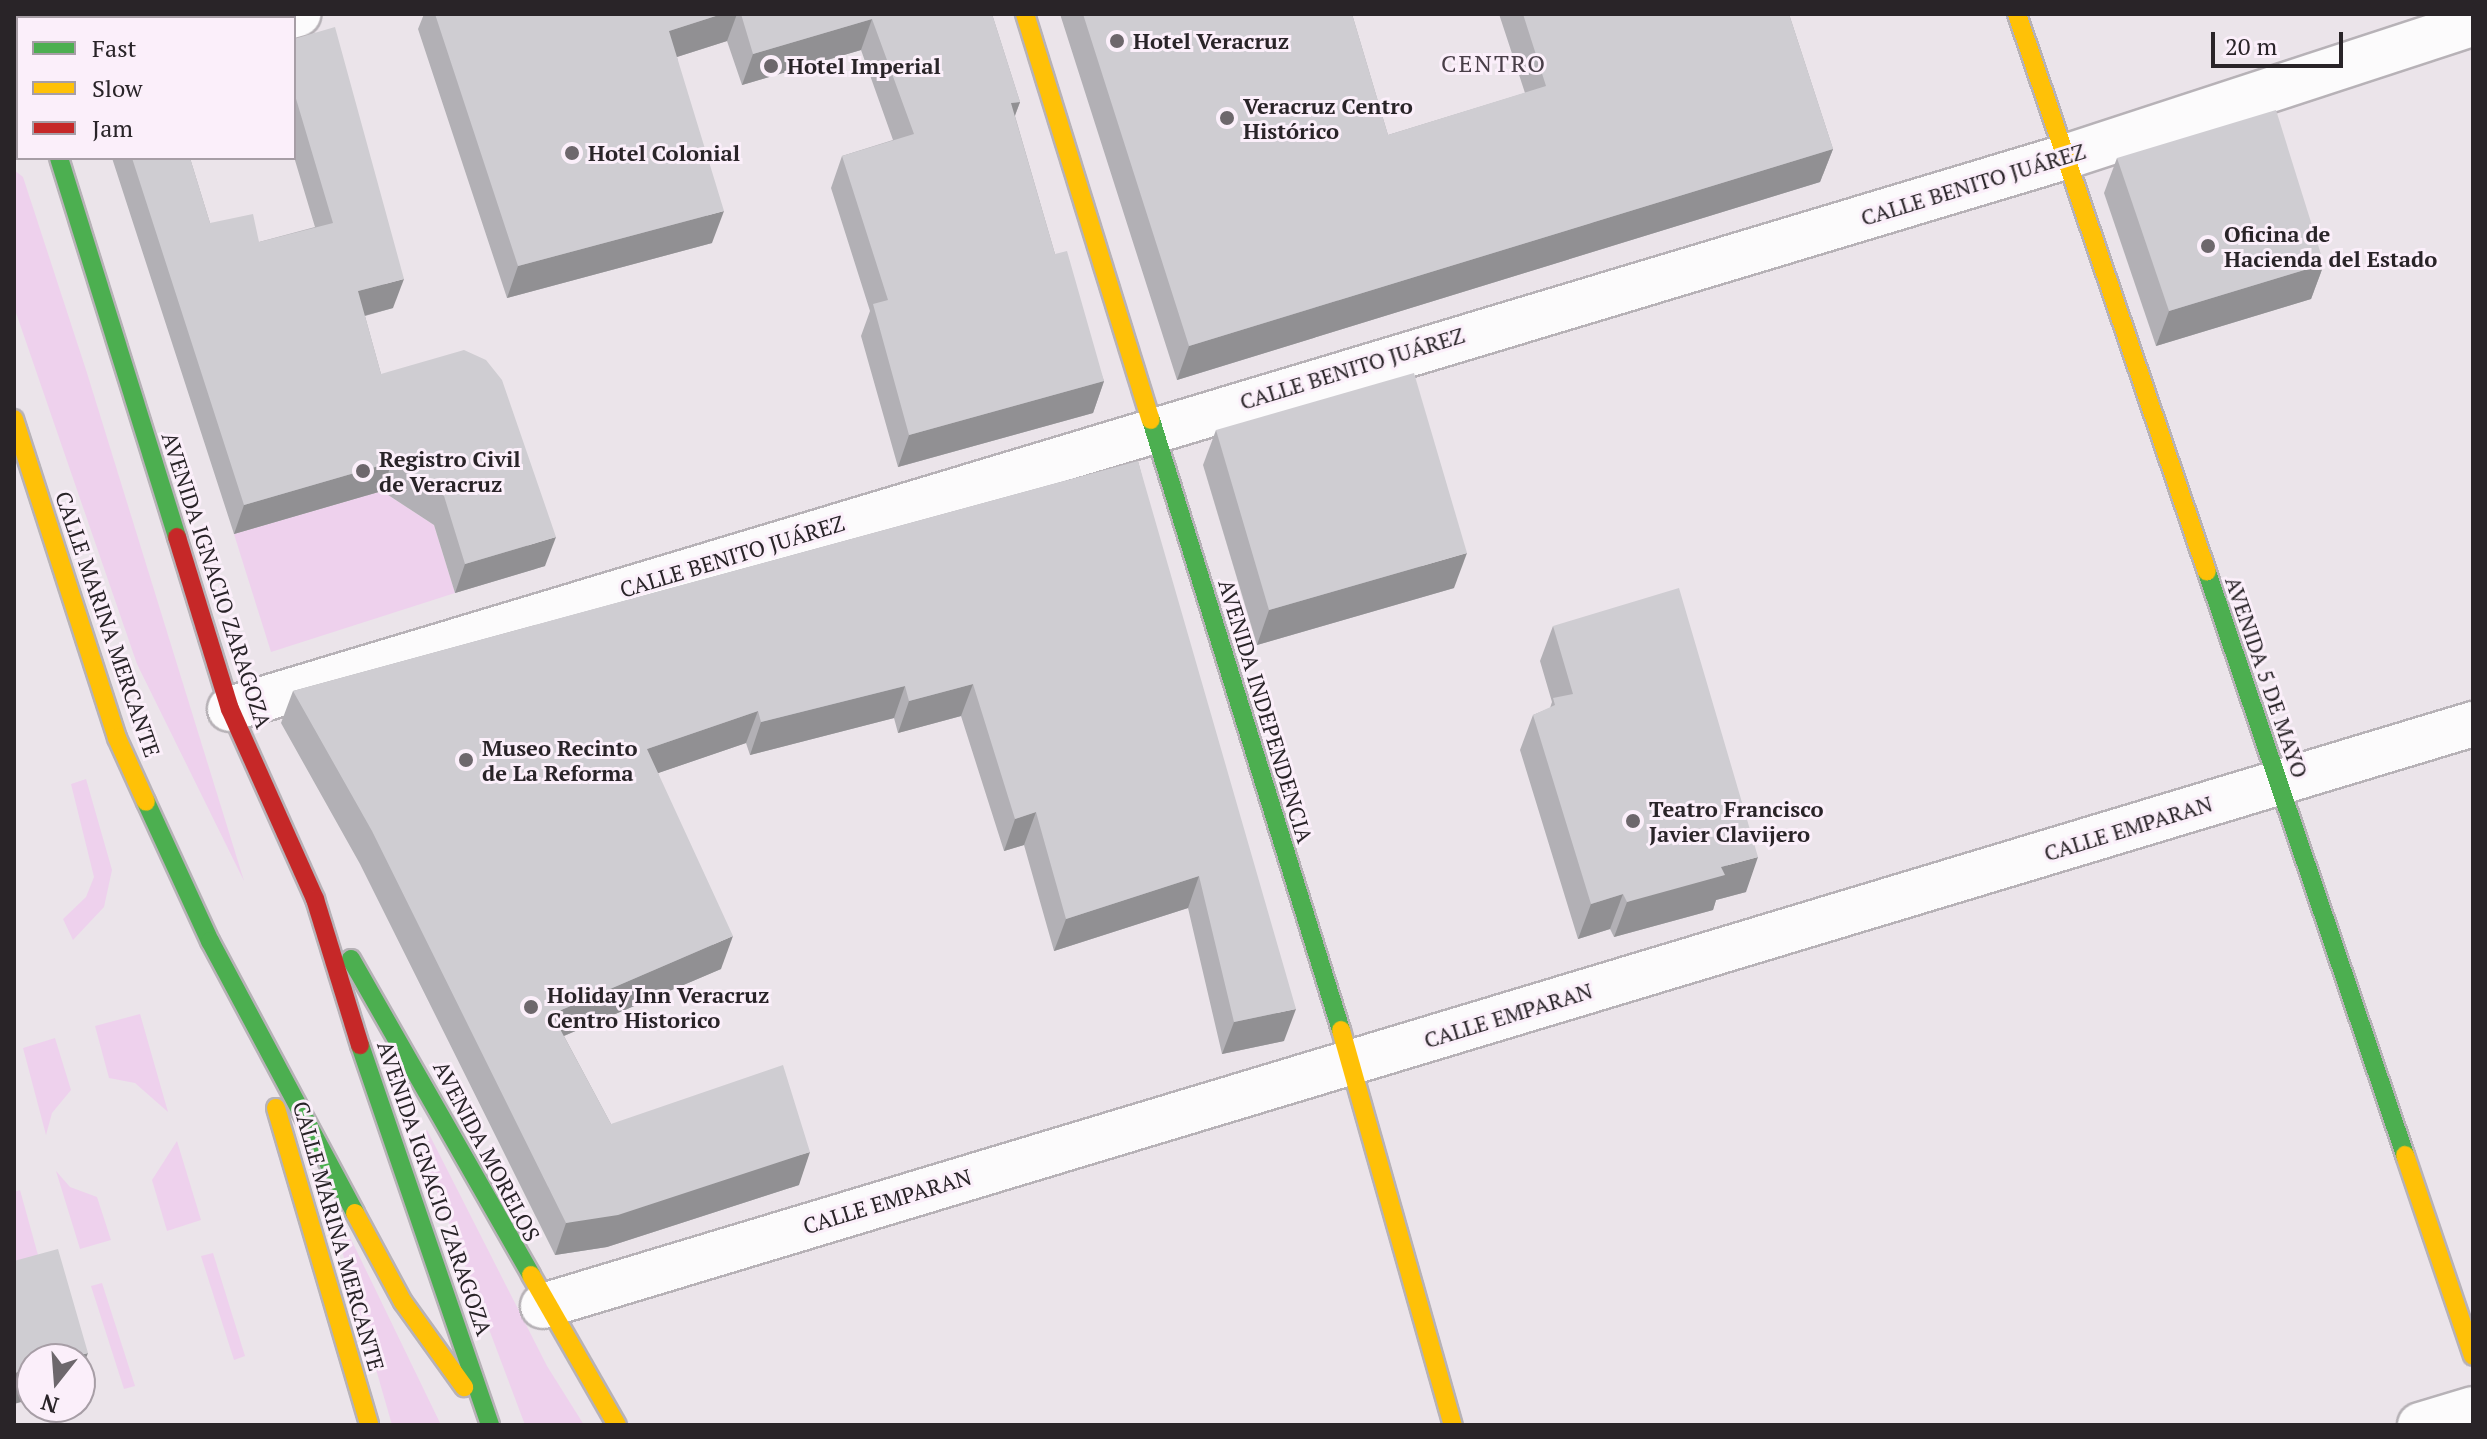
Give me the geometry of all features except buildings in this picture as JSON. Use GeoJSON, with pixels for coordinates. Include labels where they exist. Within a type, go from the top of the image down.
{"type":"FeatureCollection","features":[{"type":"Feature","properties":{"kind":"main road","name":"AVENIDA INDEPENDENCIA"},"geometry":{"type":"LineString","coordinates":[[1025,14],[1351,1063],[1453,1425]]}},
{"type":"Feature","properties":{"kind":"main road","name":"AVENIDA 5 DE MAYO"},"geometry":{"type":"LineString","coordinates":[[2017,14],[2473,1356]]}},
{"type":"Feature","properties":{"kind":"main road","name":"AVENIDA IGNACIO ZARAGOZA"},"geometry":{"type":"LineString","coordinates":[[60,160],[230,709],[315,899],[390,1143],[488,1422]]}},
{"type":"Feature","properties":{"kind":"main road","name":"CALLE MARINA MERCANTE"},"geometry":{"type":"LineString","coordinates":[[14,419],[117,738],[249,1013],[403,1302],[488,1422]]}},
{"type":"Feature","properties":{"kind":"main road","name":"AVENIDA MORELOS"},"geometry":{"type":"LineString","coordinates":[[315,899],[435,1100],[543,1306],[617,1425]]}},
{"type":"Feature","properties":{"kind":"main road","name":"CALLE MARINA MERCANTE"},"geometry":{"type":"LineString","coordinates":[[249,1013],[369,1425]]}},
{"type":"Feature","properties":{"kind":"street","name":"CALLE BENITO JUÁREZ"},"geometry":{"type":"LineString","coordinates":[[230,709],[1153,428],[2065,157],[2473,24]]}},
{"type":"Feature","properties":{"kind":"street","name":"CALLE EMPARAN"},"geometry":{"type":"LineString","coordinates":[[543,1306],[2473,724]]}},
{"type":"Feature","properties":{"kind":"street"},"geometry":{"type":"LineString","coordinates":[[2420,1425],[2473,1409]]}},
{"type":"Feature","properties":{"kind":"shaded area"},"geometry":{"type":"Polygon","coordinates":[[[14,170],[23,177],[87,373],[244,881],[137,664],[14,307],[14,170]]]}},
{"type":"Feature","properties":{"kind":"shaded area"},"geometry":{"type":"Polygon","coordinates":[[[382,491],[434,525],[455,593],[271,652],[234,534],[382,491]]]}},
{"type":"Feature","properties":{"kind":"shaded area"},"geometry":{"type":"Polygon","coordinates":[[[86,779],[112,870],[104,907],[73,940],[63,919],[86,897],[94,877],[71,784],[86,779]]]}},
{"type":"Feature","properties":{"kind":"shaded area"},"geometry":{"type":"Polygon","coordinates":[[[140,1014],[168,1112],[135,1083],[109,1078],[95,1026],[140,1014]]]}},
{"type":"Feature","properties":{"kind":"shaded area"},"geometry":{"type":"Polygon","coordinates":[[[55,1038],[71,1090],[52,1113],[46,1135],[23,1048],[55,1038]]]}},
{"type":"Feature","properties":{"kind":"shaded area"},"geometry":{"type":"Polygon","coordinates":[[[427,1130],[547,1366],[584,1425],[525,1425],[419,1143],[427,1130]]]}},
{"type":"Feature","properties":{"kind":"shaded area"},"geometry":{"type":"Polygon","coordinates":[[[177,1141],[201,1220],[167,1231],[152,1180],[177,1141]]]}},
{"type":"Feature","properties":{"kind":"shaded area"},"geometry":{"type":"Polygon","coordinates":[[[56,1171],[70,1187],[97,1197],[111,1240],[80,1249],[56,1171]]]}},
{"type":"Feature","properties":{"kind":"shaded area"},"geometry":{"type":"Polygon","coordinates":[[[20,1190],[46,1284],[14,1293],[14,1192],[20,1190]]]}},
{"type":"Feature","properties":{"kind":"shaded area"},"geometry":{"type":"Polygon","coordinates":[[[328,1202],[333,1202],[441,1425],[392,1425],[328,1202]]]}},
{"type":"Feature","properties":{"kind":"shaded area"},"geometry":{"type":"Polygon","coordinates":[[[213,1253],[245,1356],[234,1360],[201,1256],[213,1253]]]}},
{"type":"Feature","properties":{"kind":"shaded area"},"geometry":{"type":"Polygon","coordinates":[[[102,1283],[135,1386],[124,1389],[91,1286],[102,1283]]]}},
{"type":"Feature","properties":{"kind":"traffic: fast"},"geometry":{"type":"LineString","coordinates":[[60,160],[177,537]]}},
{"type":"Feature","properties":{"kind":"traffic: fast"},"geometry":{"type":"LineString","coordinates":[[1151,420],[1341,1030]]}},
{"type":"Feature","properties":{"kind":"traffic: fast"},"geometry":{"type":"LineString","coordinates":[[2207,572],[2405,1155]]}},
{"type":"Feature","properties":{"kind":"traffic: fast"},"geometry":{"type":"LineString","coordinates":[[146,802],[210,941],[355,1213]]}},
{"type":"Feature","properties":{"kind":"traffic: fast"},"geometry":{"type":"LineString","coordinates":[[351,959],[531,1275]]}},
{"type":"Feature","properties":{"kind":"traffic: fast"},"geometry":{"type":"LineString","coordinates":[[360,1045],[490,1425]]}},
{"type":"Feature","properties":{"kind":"traffic: slow"},"geometry":{"type":"LineString","coordinates":[[1025,14],[1151,420]]}},
{"type":"Feature","properties":{"kind":"traffic: slow"},"geometry":{"type":"LineString","coordinates":[[2017,14],[2207,572]]}},
{"type":"Feature","properties":{"kind":"traffic: slow"},"geometry":{"type":"LineString","coordinates":[[14,419],[117,738],[146,802]]}},
{"type":"Feature","properties":{"kind":"traffic: slow"},"geometry":{"type":"LineString","coordinates":[[1341,1030],[1453,1425]]}},
{"type":"Feature","properties":{"kind":"traffic: slow"},"geometry":{"type":"LineString","coordinates":[[276,1108],[369,1425]]}},
{"type":"Feature","properties":{"kind":"traffic: slow"},"geometry":{"type":"LineString","coordinates":[[2405,1155],[2473,1356]]}},
{"type":"Feature","properties":{"kind":"traffic: slow"},"geometry":{"type":"LineString","coordinates":[[355,1213],[403,1302],[464,1387]]}},
{"type":"Feature","properties":{"kind":"traffic: slow"},"geometry":{"type":"LineString","coordinates":[[531,1275],[617,1425]]}},
{"type":"Feature","properties":{"kind":"traffic: jam"},"geometry":{"type":"LineString","coordinates":[[177,537],[230,709],[315,899],[360,1045]]}},
{"type":"Feature","properties":{"kind":"place","name":"Hotel Veracruz"},"geometry":{"type":"Point","coordinates":[1117,41]}},
{"type":"Feature","properties":{"kind":"place","name":"Hotel Imperial"},"geometry":{"type":"Point","coordinates":[771,66]}},
{"type":"Feature","properties":{"kind":"place","name":"Veracruz Centro Histórico"},"geometry":{"type":"Point","coordinates":[1227,118]}},
{"type":"Feature","properties":{"kind":"place","name":"Hotel Colonial"},"geometry":{"type":"Point","coordinates":[572,153]}},
{"type":"Feature","properties":{"kind":"place","name":"Oficina de Hacienda del Estado"},"geometry":{"type":"Point","coordinates":[2208,246]}},
{"type":"Feature","properties":{"kind":"place","name":"Registro Civil de Veracruz"},"geometry":{"type":"Point","coordinates":[363,471]}},
{"type":"Feature","properties":{"kind":"place","name":"Museo Recinto de La Reforma"},"geometry":{"type":"Point","coordinates":[466,760]}},
{"type":"Feature","properties":{"kind":"place","name":"Teatro Francisco Javier Clavijero"},"geometry":{"type":"Point","coordinates":[1633,821]}},
{"type":"Feature","properties":{"kind":"place","name":"Holiday Inn Veracruz Centro Historico"},"geometry":{"type":"Point","coordinates":[531,1007]}},
{"type":"Feature","properties":{"kind":"district","name":"CENTRO"},"geometry":{"type":"Point","coordinates":[1494,64]}}]}
